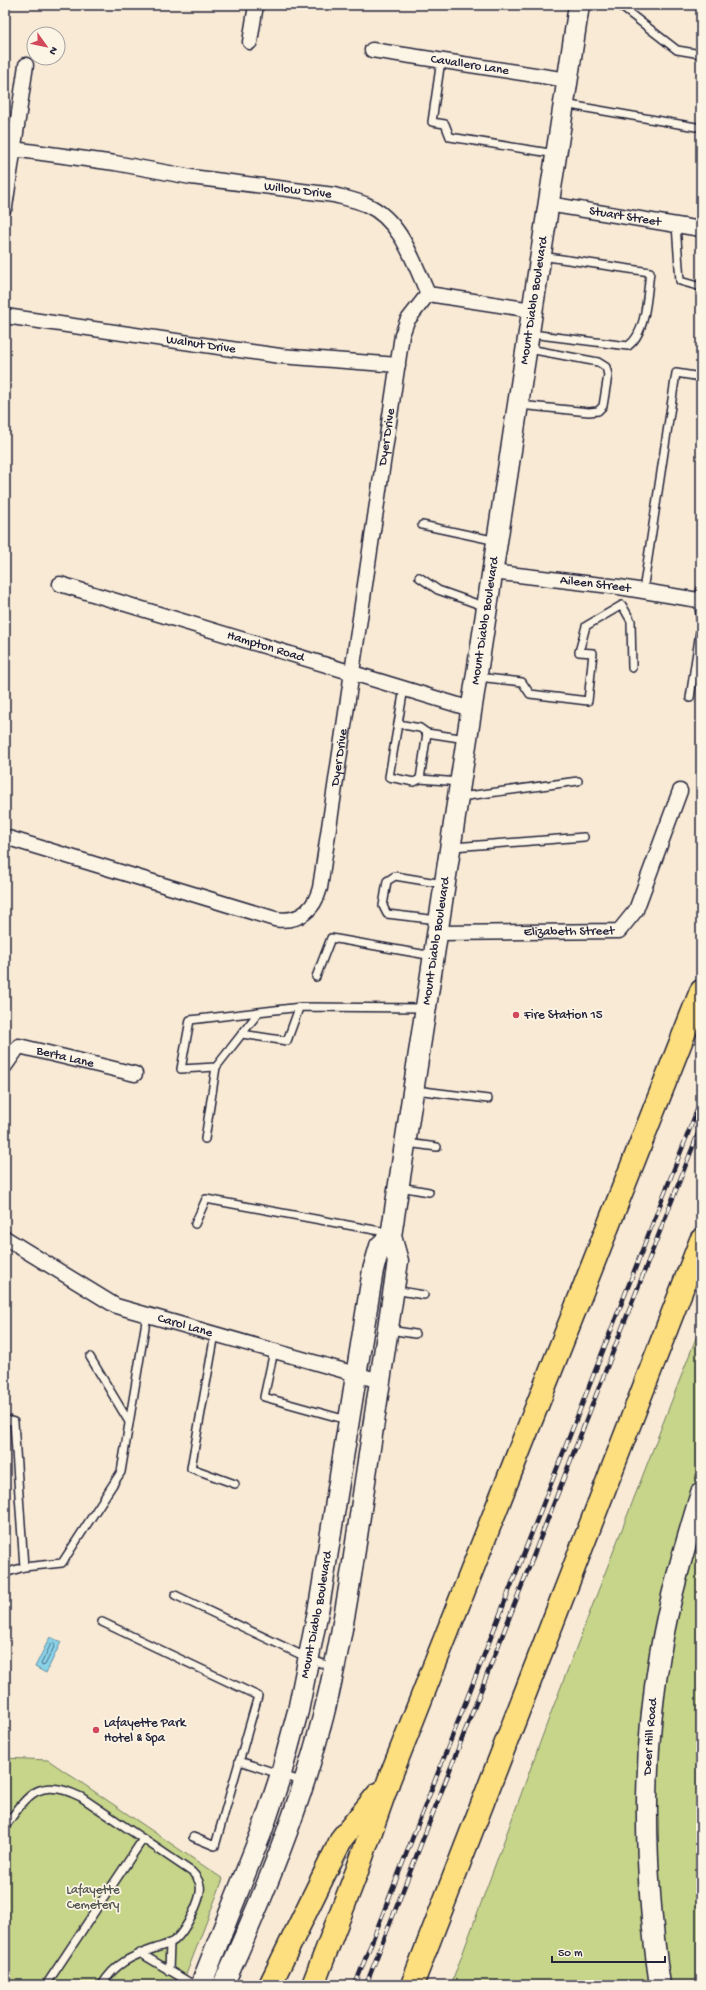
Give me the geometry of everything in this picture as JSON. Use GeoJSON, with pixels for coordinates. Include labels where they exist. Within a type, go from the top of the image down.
{"type":"FeatureCollection","features":[{"type":"Feature","properties":{"kind":"highway"},"geometry":{"type":"LineString","coordinates":[[313,1985],[357,1871],[389,1780],[701,991]]}},
{"type":"Feature","properties":{"kind":"highway"},"geometry":{"type":"LineString","coordinates":[[412,1985],[701,1240]]}},
{"type":"Feature","properties":{"kind":"highway"},"geometry":{"type":"LineString","coordinates":[[270,1985],[342,1838],[389,1780]]}},
{"type":"Feature","properties":{"kind":"main road","name":"Mount Diablo Boulevard"},"geometry":{"type":"LineString","coordinates":[[223,1985],[262,1898],[304,1782],[323,1717],[334,1668],[356,1542],[398,1261],[391,1235],[398,1187],[579,5]]}},
{"type":"Feature","properties":{"kind":"main road","name":"Mount Diablo Boulevard"},"geometry":{"type":"LineString","coordinates":[[201,1985],[251,1859],[281,1774],[298,1711],[310,1659],[329,1552],[355,1374],[373,1270],[380,1246],[391,1235]]}},
{"type":"Feature","properties":{"kind":"main road","name":"Deer Hill Road"},"geometry":{"type":"LineString","coordinates":[[660,1985],[652,1927],[648,1869],[646,1791],[651,1722],[660,1654],[680,1563],[701,1493]]}},
{"type":"Feature","properties":{"kind":"street"},"geometry":{"type":"LineString","coordinates":[[250,42],[256,5]]}},
{"type":"Feature","properties":{"kind":"street","name":"Cavallero Lane"},"geometry":{"type":"LineString","coordinates":[[372,50],[568,80]]}},
{"type":"Feature","properties":{"kind":"street"},"geometry":{"type":"LineString","coordinates":[[5,207],[26,65]]}},
{"type":"Feature","properties":{"kind":"street","name":"Willow Drive"},"geometry":{"type":"LineString","coordinates":[[14,149],[108,162],[192,177],[334,195],[367,205],[379,212],[398,233],[428,294]]}},
{"type":"Feature","properties":{"kind":"street","name":"Stuart Street"},"geometry":{"type":"LineString","coordinates":[[548,204],[701,229]]}},
{"type":"Feature","properties":{"kind":"street"},"geometry":{"type":"LineString","coordinates":[[428,294],[532,310]]}},
{"type":"Feature","properties":{"kind":"street","name":"Dyer Drive"},"geometry":{"type":"LineString","coordinates":[[5,838],[275,919],[295,919],[312,907],[317,899],[320,888],[402,336],[407,321],[428,294]]}},
{"type":"Feature","properties":{"kind":"street","name":"Walnut Drive"},"geometry":{"type":"LineString","coordinates":[[5,316],[280,356],[398,365]]}},
{"type":"Feature","properties":{"kind":"street","name":"Aileen Street"},"geometry":{"type":"LineString","coordinates":[[492,572],[643,591],[699,594]]}},
{"type":"Feature","properties":{"kind":"street","name":"Hampton Road"},"geometry":{"type":"LineString","coordinates":[[60,584],[471,709]]}},
{"type":"Feature","properties":{"kind":"street","name":"Elizabeth Street"},"geometry":{"type":"LineString","coordinates":[[438,927],[619,931],[636,910],[680,791]]}},
{"type":"Feature","properties":{"kind":"street","name":"Berta Lane"},"geometry":{"type":"LineString","coordinates":[[5,1066],[19,1046],[135,1074]]}},
{"type":"Feature","properties":{"kind":"street","name":"Carol Lane"},"geometry":{"type":"LineString","coordinates":[[5,1238],[116,1306],[380,1381]]}},
{"type":"Feature","properties":{"kind":"lane"},"geometry":{"type":"LineString","coordinates":[[619,5],[677,50],[701,54]]}},
{"type":"Feature","properties":{"kind":"lane"},"geometry":{"type":"LineString","coordinates":[[441,60],[432,122],[445,124],[450,137],[556,154]]}},
{"type":"Feature","properties":{"kind":"lane"},"geometry":{"type":"LineString","coordinates":[[564,104],[696,127]]}},
{"type":"Feature","properties":{"kind":"lane"},"geometry":{"type":"LineString","coordinates":[[676,225],[680,281],[701,287]]}},
{"type":"Feature","properties":{"kind":"lane"},"geometry":{"type":"LineString","coordinates":[[528,341],[628,346],[634,342],[641,330],[650,272],[540,256]]}},
{"type":"Feature","properties":{"kind":"lane"},"geometry":{"type":"LineString","coordinates":[[518,405],[589,412],[598,411],[603,406],[608,374],[606,367],[598,362],[528,341]]}},
{"type":"Feature","properties":{"kind":"lane"},"geometry":{"type":"LineString","coordinates":[[643,591],[676,373],[701,376]]}},
{"type":"Feature","properties":{"kind":"lane"},"geometry":{"type":"LineString","coordinates":[[422,525],[497,541]]}},
{"type":"Feature","properties":{"kind":"lane"},"geometry":{"type":"LineString","coordinates":[[419,577],[438,590],[487,608]]}},
{"type":"Feature","properties":{"kind":"lane"},"geometry":{"type":"LineString","coordinates":[[690,698],[701,623],[699,594]]}},
{"type":"Feature","properties":{"kind":"lane"},"geometry":{"type":"LineString","coordinates":[[476,677],[522,682],[530,694],[588,701],[593,653],[579,652],[586,626],[622,605],[631,621],[632,668]]}},
{"type":"Feature","properties":{"kind":"lane"},"geometry":{"type":"LineString","coordinates":[[404,688],[389,777],[414,782],[420,779],[459,790],[578,780]]}},
{"type":"Feature","properties":{"kind":"lane"},"geometry":{"type":"LineString","coordinates":[[398,724],[420,728],[427,734],[466,739]]}},
{"type":"Feature","properties":{"kind":"lane"},"geometry":{"type":"LineString","coordinates":[[420,779],[427,734]]}},
{"type":"Feature","properties":{"kind":"lane"},"geometry":{"type":"LineString","coordinates":[[450,848],[584,837]]}},
{"type":"Feature","properties":{"kind":"lane"},"geometry":{"type":"LineString","coordinates":[[438,927],[387,914],[383,906],[387,881],[395,876],[444,885]]}},
{"type":"Feature","properties":{"kind":"lane"},"geometry":{"type":"LineString","coordinates":[[316,977],[331,938],[433,956]]}},
{"type":"Feature","properties":{"kind":"lane"},"geometry":{"type":"LineString","coordinates":[[216,1067],[181,1069],[190,1020],[299,1008],[425,1008]]}},
{"type":"Feature","properties":{"kind":"lane"},"geometry":{"type":"LineString","coordinates":[[242,1034],[287,1041],[299,1008]]}},
{"type":"Feature","properties":{"kind":"lane"},"geometry":{"type":"LineString","coordinates":[[205,1139],[216,1067],[259,1012]]}},
{"type":"Feature","properties":{"kind":"lane"},"geometry":{"type":"LineString","coordinates":[[413,1090],[488,1099]]}},
{"type":"Feature","properties":{"kind":"lane"},"geometry":{"type":"LineString","coordinates":[[405,1143],[437,1147]]}},
{"type":"Feature","properties":{"kind":"lane"},"geometry":{"type":"LineString","coordinates":[[398,1187],[429,1192]]}},
{"type":"Feature","properties":{"kind":"lane"},"geometry":{"type":"LineString","coordinates":[[195,1224],[206,1199],[391,1235]]}},
{"type":"Feature","properties":{"kind":"lane"},"geometry":{"type":"LineString","coordinates":[[393,1290],[424,1296]]}},
{"type":"Feature","properties":{"kind":"lane"},"geometry":{"type":"LineString","coordinates":[[5,1573],[24,1567],[62,1563],[121,1472],[147,1315]]}},
{"type":"Feature","properties":{"kind":"lane"},"geometry":{"type":"LineString","coordinates":[[388,1329],[415,1334]]}},
{"type":"Feature","properties":{"kind":"lane"},"geometry":{"type":"LineString","coordinates":[[215,1334],[191,1468],[235,1484]]}},
{"type":"Feature","properties":{"kind":"lane"},"geometry":{"type":"LineString","coordinates":[[274,1350],[264,1397],[349,1420]]}},
{"type":"Feature","properties":{"kind":"lane"},"geometry":{"type":"LineString","coordinates":[[90,1357],[129,1422]]}},
{"type":"Feature","properties":{"kind":"lane"},"geometry":{"type":"LineString","coordinates":[[5,1418],[14,1422],[24,1567]]}},
{"type":"Feature","properties":{"kind":"lane"},"geometry":{"type":"LineString","coordinates":[[175,1595],[310,1659],[334,1668]]}},
{"type":"Feature","properties":{"kind":"lane"},"geometry":{"type":"LineString","coordinates":[[102,1622],[258,1696],[215,1846],[193,1837]]}},
{"type":"Feature","properties":{"kind":"lane"},"geometry":{"type":"LineString","coordinates":[[239,1761],[304,1782]]}},
{"type":"Feature","properties":{"kind":"lane"},"geometry":{"type":"LineString","coordinates":[[5,1827],[23,1800],[37,1791],[52,1788],[72,1792],[192,1872],[200,1885],[199,1899],[190,1919],[177,1939],[170,1943],[140,1953],[117,1965],[108,1974],[102,1985]]}},
{"type":"Feature","properties":{"kind":"lane"},"geometry":{"type":"LineString","coordinates":[[46,1985],[143,1839]]}},
{"type":"Feature","properties":{"kind":"lane"},"geometry":{"type":"LineString","coordinates":[[170,1943],[170,1970]]}},
{"type":"Feature","properties":{"kind":"lane"},"geometry":{"type":"LineString","coordinates":[[140,1953],[194,1985]]}},
{"type":"Feature","properties":{"kind":"green space"},"geometry":{"type":"Polygon","coordinates":[[[701,1325],[701,1985],[451,1985],[552,1710],[701,1325]]]}},
{"type":"Feature","properties":{"kind":"green space","name":"Lafayette Cemetery"},"geometry":{"type":"Polygon","coordinates":[[[5,1758],[48,1760],[223,1879],[182,1985],[5,1985],[5,1758]]]}},
{"type":"Feature","properties":{"kind":"water"},"geometry":{"type":"Polygon","coordinates":[[[50,1637],[61,1642],[46,1673],[35,1667],[50,1637]]]}},
{"type":"Feature","properties":{"kind":"railway"},"geometry":{"type":"LineString","coordinates":[[355,1985],[701,1100]]}},
{"type":"Feature","properties":{"kind":"railway"},"geometry":{"type":"LineString","coordinates":[[366,1985],[701,1126]]}},
{"type":"Feature","properties":{"kind":"place","name":"Fire Station 15"},"geometry":{"type":"Point","coordinates":[516,1015]}},
{"type":"Feature","properties":{"kind":"place","name":"Lafayette Park Hotel & Spa"},"geometry":{"type":"Point","coordinates":[96,1730]}}]}
